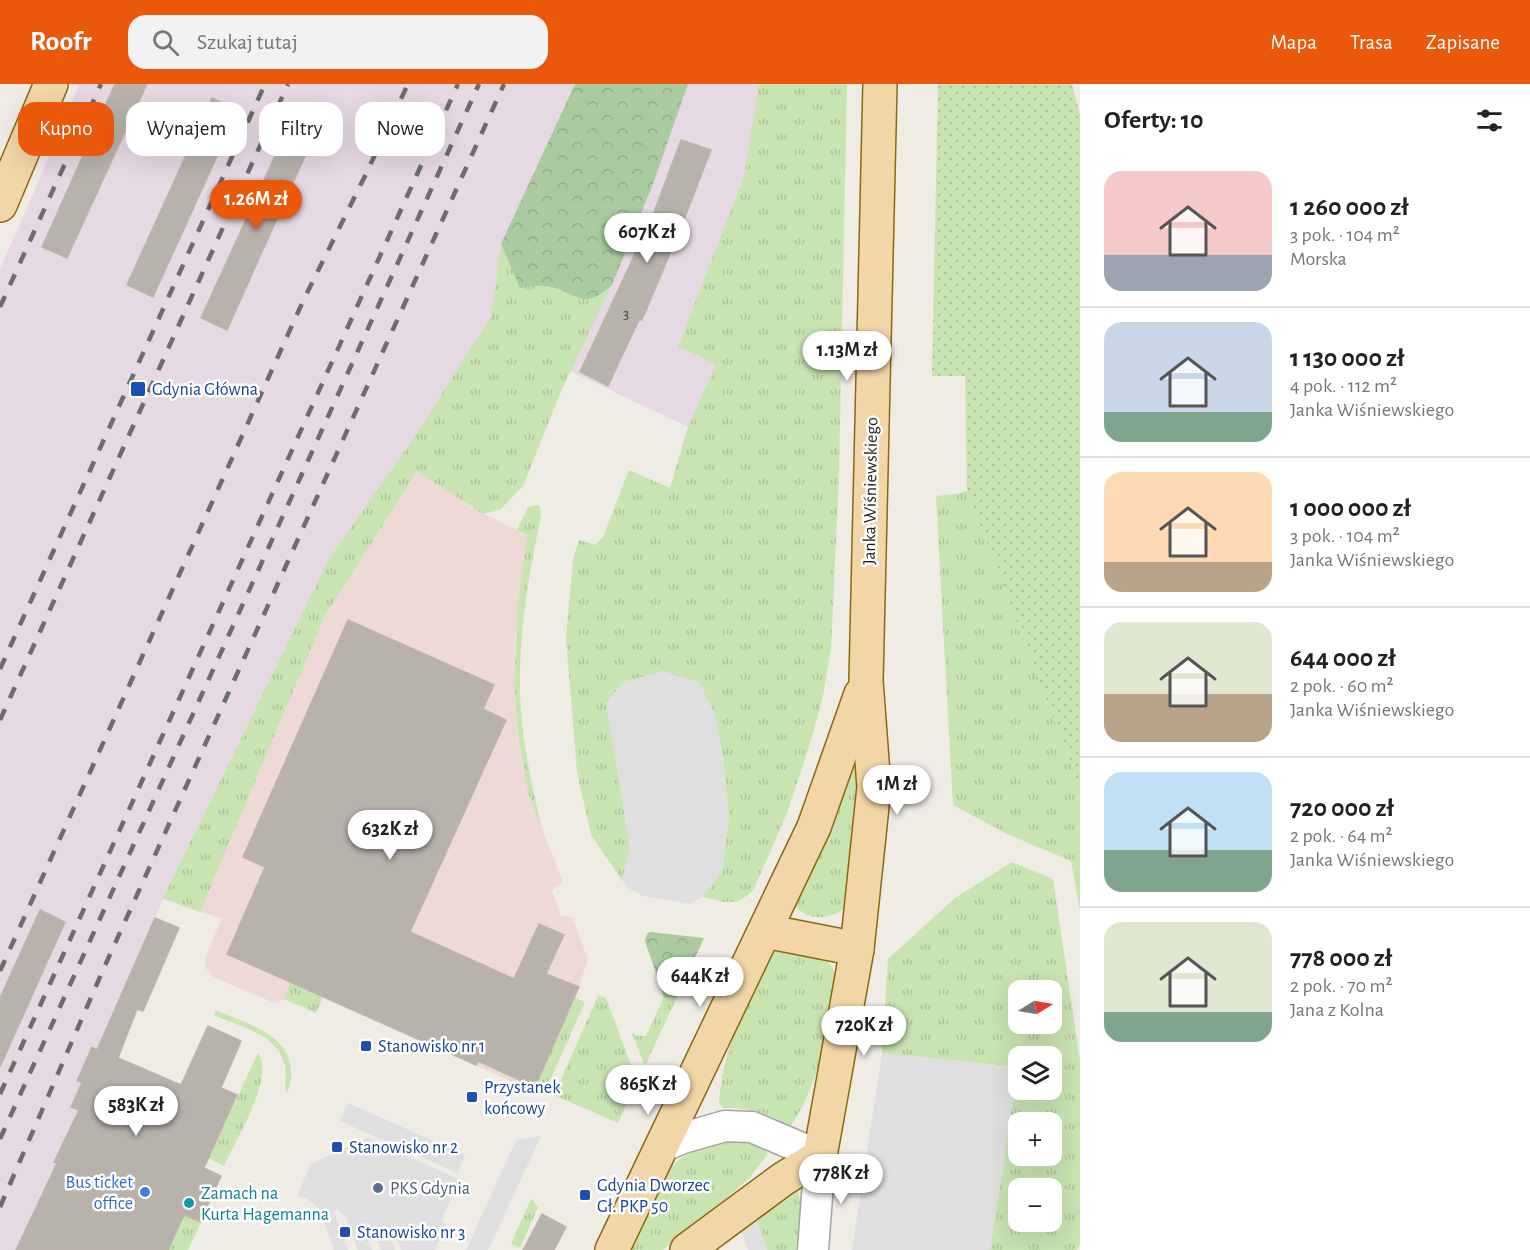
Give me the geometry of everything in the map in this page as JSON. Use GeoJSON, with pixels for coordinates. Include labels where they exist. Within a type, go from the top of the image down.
{"type":"FeatureCollection","features":[{"type":"Feature","properties":{"kind":"main road"},"geometry":{"type":"LineString","coordinates":[[0,205],[51,84]]}},
{"type":"Feature","properties":{"kind":"main road","name":"Janka Wiśniewskiego"},"geometry":{"type":"LineString","coordinates":[[820,1156],[857,949],[874,787],[866,681],[880,84]]}},
{"type":"Feature","properties":{"kind":"main road","name":"Janka Wiśniewskiego"},"geometry":{"type":"LineString","coordinates":[[612,1250],[814,827],[866,681]]}},
{"type":"Feature","properties":{"kind":"main road"},"geometry":{"type":"LineString","coordinates":[[765,931],[857,949]]}},
{"type":"Feature","properties":{"kind":"main road"},"geometry":{"type":"LineString","coordinates":[[687,1250],[783,1179],[820,1156]]}},
{"type":"Feature","properties":{"kind":"street"},"geometry":{"type":"LineString","coordinates":[[661,1147],[725,1126],[752,1127],[820,1156],[813,1250]]}},
{"type":"Feature","properties":{"kind":"shaded area"},"geometry":{"type":"Polygon","coordinates":[[[79,84],[825,84],[801,220],[688,427],[489,333],[324,618],[200,912],[163,899],[97,1050],[91,1047],[77,1080],[81,1082],[71,1106],[81,1111],[55,1162],[57,1163],[16,1250],[0,1250],[0,268],[49,156],[114,156],[114,102],[71,102],[79,84]]]}},
{"type":"Feature","properties":{"kind":"shaded area"},"geometry":{"type":"Polygon","coordinates":[[[418,470],[474,509],[527,535],[515,639],[514,683],[517,735],[527,790],[563,882],[552,890],[561,916],[573,919],[588,959],[579,987],[533,1091],[290,982],[284,999],[275,1003],[215,978],[207,970],[205,963],[222,918],[200,912],[324,618],[418,470]]]}},
{"type":"Feature","properties":{"kind":"shaded area"},"geometry":{"type":"Polygon","coordinates":[[[663,671],[699,682],[715,714],[724,762],[729,816],[723,869],[705,895],[691,904],[642,896],[627,887],[622,880],[630,848],[606,703],[623,682],[663,671]]]}},
{"type":"Feature","properties":{"kind":"shaded area"},"geometry":{"type":"Polygon","coordinates":[[[882,1053],[1008,1066],[1008,1100],[1013,1100],[1011,1112],[1008,1112],[1008,1132],[990,1250],[852,1250],[882,1053]]]}},
{"type":"Feature","properties":{"kind":"shaded area"},"geometry":{"type":"Polygon","coordinates":[[[348,1103],[465,1155],[458,1173],[340,1121],[348,1103]]]}},
{"type":"Feature","properties":{"kind":"shaded area"},"geometry":{"type":"Polygon","coordinates":[[[541,1136],[488,1250],[466,1250],[516,1140],[541,1136]]]}},
{"type":"Feature","properties":{"kind":"shaded area","name":"PKS Gdynia"},"geometry":{"type":"Polygon","coordinates":[[[368,1138],[460,1180],[441,1221],[446,1224],[435,1250],[401,1250],[398,1241],[390,1232],[395,1250],[381,1250],[367,1223],[364,1222],[372,1250],[358,1250],[345,1216],[337,1209],[334,1212],[348,1250],[334,1250],[317,1207],[307,1199],[298,1196],[310,1164],[368,1138]]]}},
{"type":"Feature","properties":{"kind":"shaded area"},"geometry":{"type":"Polygon","coordinates":[[[756,1219],[767,1250],[748,1250],[741,1230],[756,1219]]]}},
{"type":"Feature","properties":{"kind":"green space"},"geometry":{"type":"Polygon","coordinates":[[[575,84],[688,84],[653,184],[612,285],[601,294],[584,299],[554,288],[537,286],[520,288],[501,244],[575,84]]]}},
{"type":"Feature","properties":{"kind":"green space"},"geometry":{"type":"Polygon","coordinates":[[[759,84],[847,84],[839,474],[831,649],[823,696],[787,813],[753,891],[738,902],[723,902],[703,897],[723,869],[623,682],[607,703],[630,848],[622,880],[591,835],[577,772],[566,638],[573,559],[579,540],[595,545],[603,537],[629,470],[670,488],[688,427],[716,364],[678,347],[744,177],[759,84]]]}},
{"type":"Feature","properties":{"kind":"green space"},"geometry":{"type":"Polygon","coordinates":[[[938,84],[1072,84],[1080,114],[1080,782],[1078,782],[967,491],[965,376],[932,376],[938,84]]]}},
{"type":"Feature","properties":{"kind":"green space"},"geometry":{"type":"Polygon","coordinates":[[[501,244],[520,288],[537,286],[554,288],[584,299],[601,294],[612,285],[561,391],[523,486],[500,510],[483,514],[417,471],[324,618],[200,912],[163,898],[330,557],[417,433],[491,317],[501,244]]]}},
{"type":"Feature","properties":{"kind":"green space"},"geometry":{"type":"Polygon","coordinates":[[[967,491],[1078,782],[1080,782],[1080,911],[1071,861],[1007,834],[953,805],[936,496],[967,491]]]}},
{"type":"Feature","properties":{"kind":"green space"},"geometry":{"type":"Polygon","coordinates":[[[540,506],[541,515],[524,613],[520,687],[524,741],[542,829],[527,790],[518,737],[514,683],[518,603],[527,535],[517,530],[528,507],[540,506]]]}},
{"type":"Feature","properties":{"kind":"green space"},"geometry":{"type":"Polygon","coordinates":[[[857,727],[859,776],[848,905],[836,914],[812,917],[799,910],[794,904],[857,727]]]}},
{"type":"Feature","properties":{"kind":"green space"},"geometry":{"type":"Polygon","coordinates":[[[1012,862],[1053,879],[1080,1061],[1080,1245],[1077,1250],[990,1250],[1008,1132],[1008,1166],[1062,1166],[1062,1112],[1011,1112],[1013,1100],[1062,1100],[1062,1046],[1008,1046],[1008,1066],[882,1053],[888,959],[955,898],[1012,862]]]}},
{"type":"Feature","properties":{"kind":"green space"},"geometry":{"type":"Polygon","coordinates":[[[650,932],[704,938],[677,997],[664,997],[645,941],[650,932]]]}},
{"type":"Feature","properties":{"kind":"green space"},"geometry":{"type":"Polygon","coordinates":[[[772,948],[823,955],[836,975],[816,1073],[801,1110],[790,1127],[766,1114],[724,1108],[719,1103],[725,1062],[731,1043],[772,948]]]}},
{"type":"Feature","properties":{"kind":"green space"},"geometry":{"type":"Polygon","coordinates":[[[290,982],[323,997],[316,1013],[284,999],[290,982]]]}},
{"type":"Feature","properties":{"kind":"green space"},"geometry":{"type":"Polygon","coordinates":[[[598,996],[606,998],[637,1081],[618,1123],[554,1095],[598,996]]]}},
{"type":"Feature","properties":{"kind":"green space"},"geometry":{"type":"Polygon","coordinates":[[[664,997],[677,997],[645,1066],[632,1033],[637,1036],[646,1036],[664,997]]]}},
{"type":"Feature","properties":{"kind":"green space"},"geometry":{"type":"Polygon","coordinates":[[[575,998],[585,1002],[545,1092],[534,1088],[575,998]]]}},
{"type":"Feature","properties":{"kind":"green space"},"geometry":{"type":"Polygon","coordinates":[[[216,1010],[252,1025],[274,1039],[283,1048],[289,1058],[291,1071],[287,1094],[285,1066],[275,1046],[257,1033],[214,1015],[216,1010]]]}},
{"type":"Feature","properties":{"kind":"green space"},"geometry":{"type":"Polygon","coordinates":[[[258,1053],[262,1064],[262,1077],[258,1092],[245,1125],[224,1166],[209,1158],[258,1053]]]}},
{"type":"Feature","properties":{"kind":"green space"},"geometry":{"type":"Polygon","coordinates":[[[738,1142],[759,1147],[768,1154],[750,1177],[663,1250],[630,1250],[669,1169],[676,1162],[700,1149],[738,1142]]]}},
{"type":"Feature","properties":{"kind":"green space"},"geometry":{"type":"Polygon","coordinates":[[[797,1188],[801,1208],[796,1250],[767,1250],[756,1219],[797,1188]]]}},
{"type":"Feature","properties":{"kind":"green space"},"geometry":{"type":"Polygon","coordinates":[[[531,1199],[538,1207],[520,1248],[511,1244],[531,1199]]]}},
{"type":"Feature","properties":{"kind":"green space"},"geometry":{"type":"Polygon","coordinates":[[[184,1215],[201,1222],[188,1250],[168,1250],[184,1215]]]}},
{"type":"Feature","properties":{"kind":"building"},"geometry":{"type":"Polygon","coordinates":[[[115,84],[147,84],[139,102],[126,102],[126,130],[114,156],[114,102],[107,102],[115,84]]]}},
{"type":"Feature","properties":{"kind":"building"},"geometry":{"type":"Polygon","coordinates":[[[681,140],[711,150],[642,320],[639,320],[608,386],[580,372],[653,215],[681,140]]]}},
{"type":"Feature","properties":{"kind":"building"},"geometry":{"type":"Polygon","coordinates":[[[83,156],[114,156],[67,258],[42,247],[83,156]]]}},
{"type":"Feature","properties":{"kind":"building"},"geometry":{"type":"Polygon","coordinates":[[[186,156],[217,156],[153,297],[127,285],[186,156]]]}},
{"type":"Feature","properties":{"kind":"building"},"geometry":{"type":"Polygon","coordinates":[[[275,156],[305,156],[227,330],[201,318],[275,156]]]}},
{"type":"Feature","properties":{"kind":"building"},"geometry":{"type":"Polygon","coordinates":[[[348,620],[494,685],[483,709],[506,720],[410,932],[514,979],[539,924],[564,935],[546,974],[579,987],[535,1087],[478,1061],[476,1065],[227,954],[265,867],[243,857],[348,620]]]}},
{"type":"Feature","properties":{"kind":"building"},"geometry":{"type":"Polygon","coordinates":[[[40,910],[65,922],[0,1067],[0,998],[40,910]]]}},
{"type":"Feature","properties":{"kind":"building"},"geometry":{"type":"Polygon","coordinates":[[[155,918],[179,928],[143,1011],[137,1009],[118,1058],[181,1085],[208,1026],[241,1041],[221,1088],[237,1095],[204,1168],[221,1176],[201,1222],[184,1215],[168,1250],[16,1250],[79,1110],[71,1107],[82,1082],[77,1081],[92,1047],[97,1050],[155,918]]]}},
{"type":"Feature","properties":{"kind":"building"},"geometry":{"type":"Polygon","coordinates":[[[542,1214],[566,1227],[554,1250],[523,1250],[542,1214]]]}},
{"type":"Feature","properties":{"kind":"railway"},"geometry":{"type":"LineString","coordinates":[[0,307],[101,84]]}},
{"type":"Feature","properties":{"kind":"railway"},"geometry":{"type":"LineString","coordinates":[[0,669],[265,84]]}},
{"type":"Feature","properties":{"kind":"railway"},"geometry":{"type":"LineString","coordinates":[[0,720],[288,84]]}},
{"type":"Feature","properties":{"kind":"railway"},"geometry":{"type":"LineString","coordinates":[[0,971],[304,299],[408,84]]}},
{"type":"Feature","properties":{"kind":"railway"},"geometry":{"type":"LineString","coordinates":[[0,1094],[458,84]]}},
{"type":"Feature","properties":{"kind":"railway"},"geometry":{"type":"LineString","coordinates":[[0,1139],[479,84]]}},
{"type":"Feature","properties":{"kind":"railway"},"geometry":{"type":"LineString","coordinates":[[0,1207],[103,970],[504,84]]}},
{"type":"Feature","properties":{"kind":"place","name":"Gdynia Główna"},"geometry":{"type":"Point","coordinates":[138,389]}},
{"type":"Feature","properties":{"kind":"place","name":"Stanowisko nr 1"},"geometry":{"type":"Point","coordinates":[366,1046]}},
{"type":"Feature","properties":{"kind":"place","name":"Przystanek końcowy"},"geometry":{"type":"Point","coordinates":[472,1097]}},
{"type":"Feature","properties":{"kind":"place","name":"Stanowisko nr 2"},"geometry":{"type":"Point","coordinates":[337,1147]}},
{"type":"Feature","properties":{"kind":"place","name":"PKS Gdynia"},"geometry":{"type":"Point","coordinates":[378,1188]}},
{"type":"Feature","properties":{"kind":"place","name":"Bus ticket office"},"geometry":{"type":"Point","coordinates":[145,1192]}},
{"type":"Feature","properties":{"kind":"place","name":"Gdynia Dworzec Gł. PKP 50"},"geometry":{"type":"Point","coordinates":[585,1195]}},
{"type":"Feature","properties":{"kind":"place","name":"Zamach na Kurta Hagemanna"},"geometry":{"type":"Point","coordinates":[189,1203]}},
{"type":"Feature","properties":{"kind":"place","name":"Stanowisko nr 3"},"geometry":{"type":"Point","coordinates":[345,1232]}}]}
